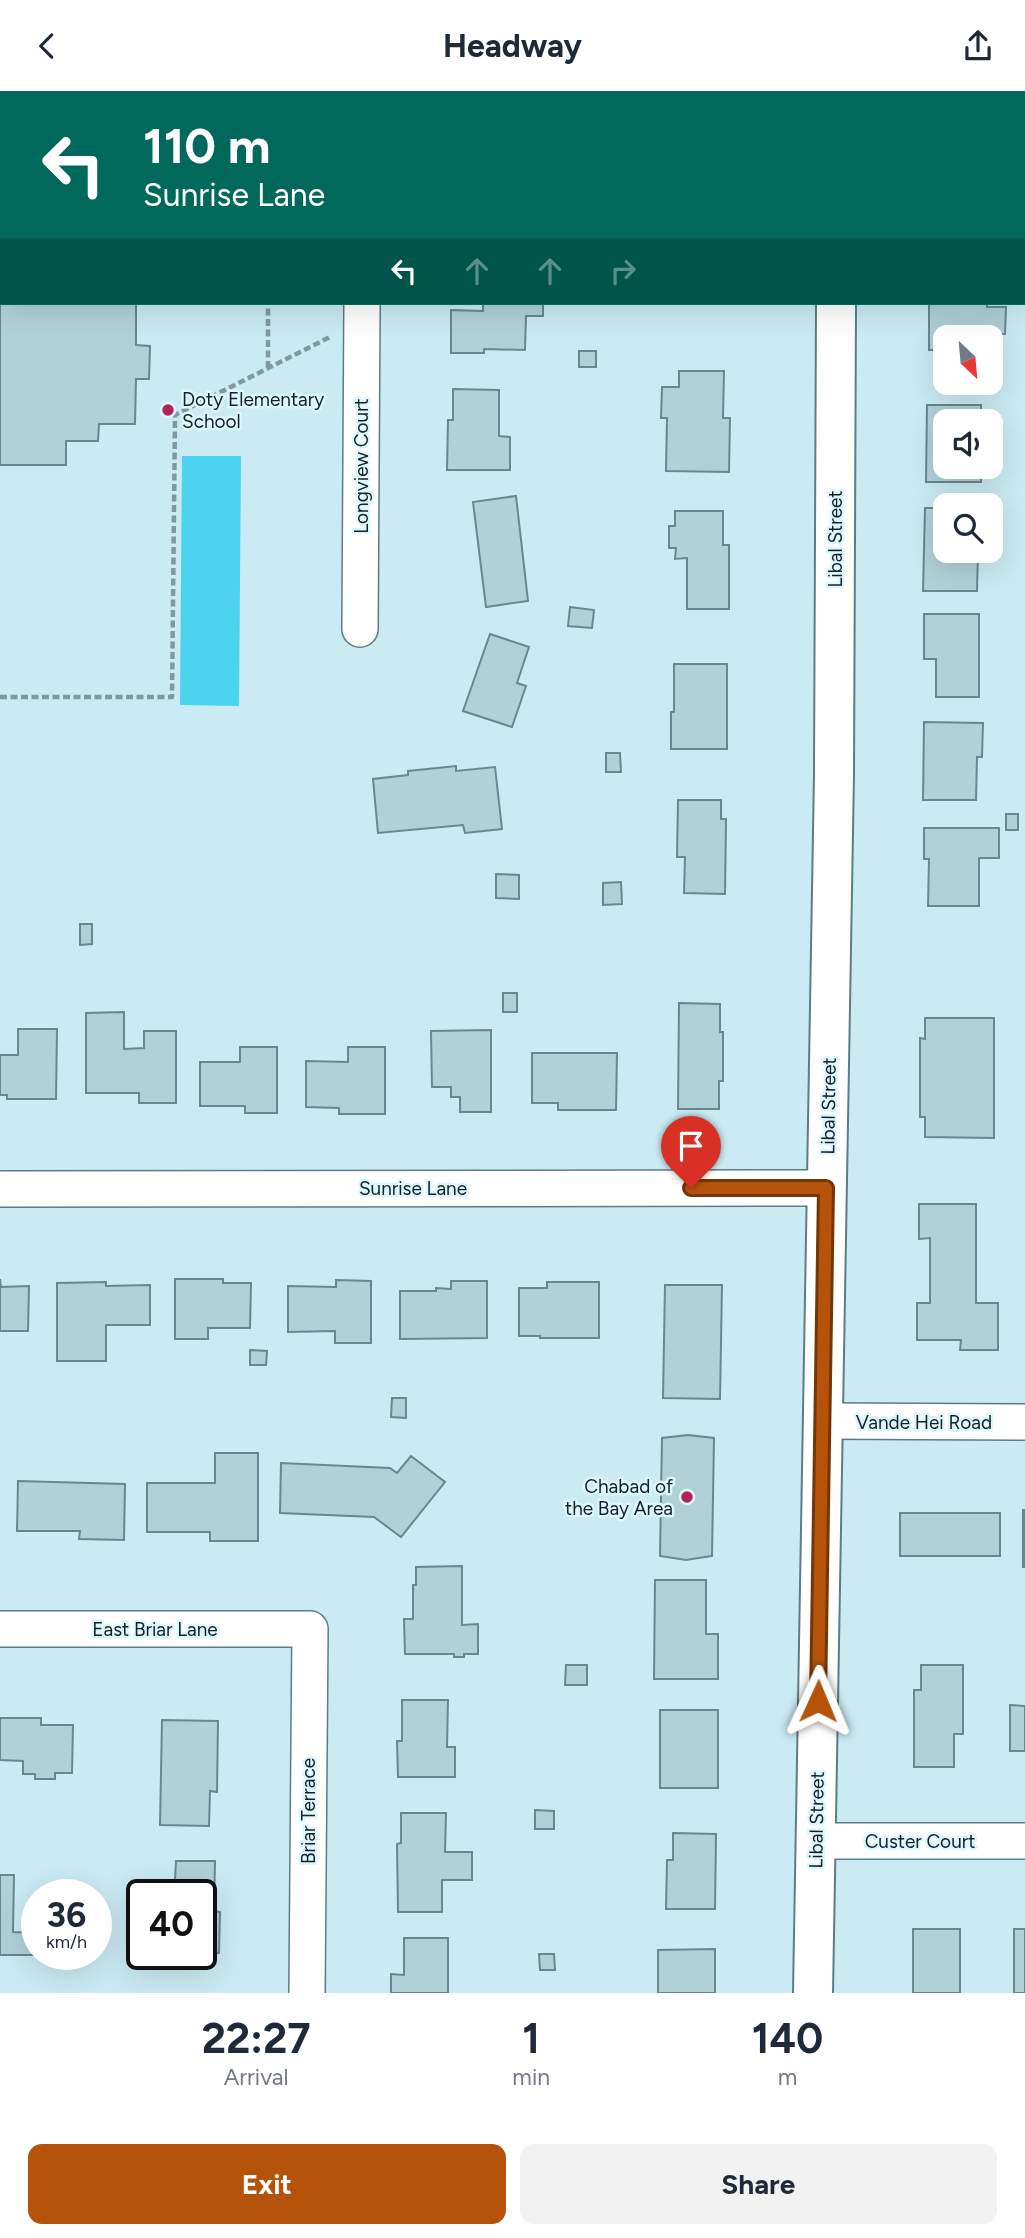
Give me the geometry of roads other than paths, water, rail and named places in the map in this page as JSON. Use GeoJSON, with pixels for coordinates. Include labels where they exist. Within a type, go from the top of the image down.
{"type":"FeatureCollection","features":[{"type":"Feature","properties":{"kind":"street","name":"Libal Street"},"geometry":{"type":"LineString","coordinates":[[813,1993],[834,774],[836,305]]}},
{"type":"Feature","properties":{"kind":"street","name":"Longview Court"},"geometry":{"type":"LineString","coordinates":[[360,629],[362,312]]}},
{"type":"Feature","properties":{"kind":"street","name":"Sunrise Lane"},"geometry":{"type":"LineString","coordinates":[[0,1189],[826,1188]]}},
{"type":"Feature","properties":{"kind":"street","name":"Vande Hei Road"},"geometry":{"type":"LineString","coordinates":[[822,1421],[1025,1422]]}},
{"type":"Feature","properties":{"kind":"street","name":"East Briar Lane"},"geometry":{"type":"LineString","coordinates":[[0,1629],[310,1629]]}},
{"type":"Feature","properties":{"kind":"street","name":"Briar Terrace"},"geometry":{"type":"LineString","coordinates":[[307,1993],[310,1629]]}},
{"type":"Feature","properties":{"kind":"street","name":"Custer Court"},"geometry":{"type":"LineString","coordinates":[[815,1841],[1025,1841]]}},
{"type":"Feature","properties":{"kind":"place","name":"Doty Elementary School"},"geometry":{"type":"Point","coordinates":[168,410]}},
{"type":"Feature","properties":{"kind":"place","name":"Chabad of the Bay Area"},"geometry":{"type":"Point","coordinates":[687,1497]}}]}
